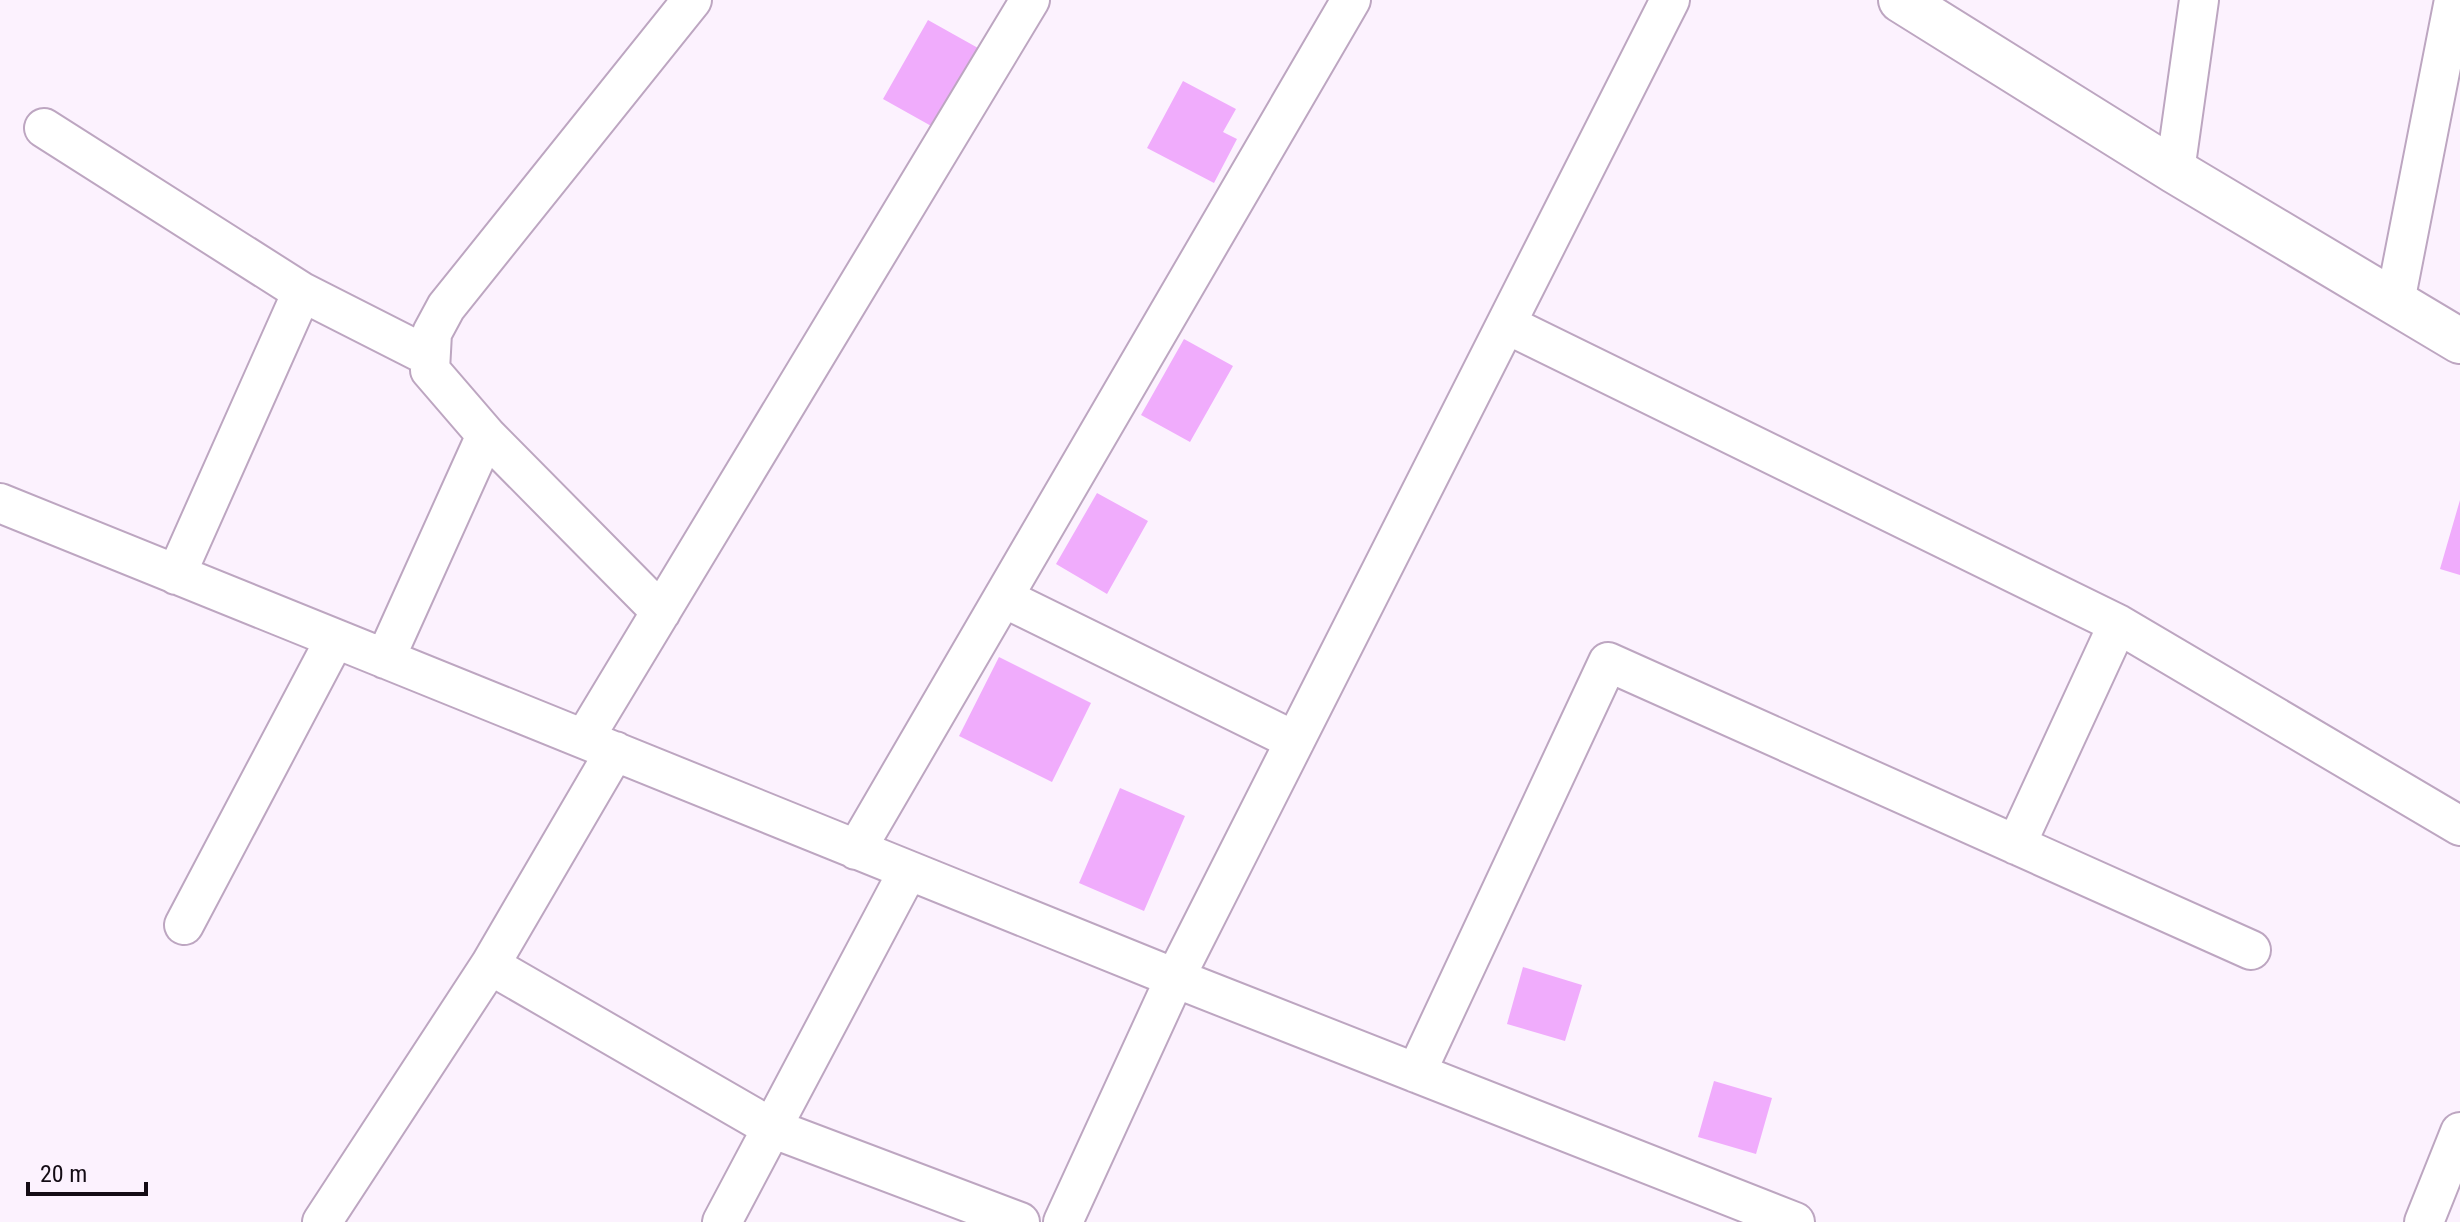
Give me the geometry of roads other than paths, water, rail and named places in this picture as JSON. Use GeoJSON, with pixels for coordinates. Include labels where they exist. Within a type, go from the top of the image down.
{"type":"FeatureCollection","features":[{"type":"Feature","properties":{"kind":"street"},"geometry":{"type":"LineString","coordinates":[[661,612],[486,435],[430,370],[428,356],[432,333],[446,307],[692,0]]}},
{"type":"Feature","properties":{"kind":"street"},"geometry":{"type":"LineString","coordinates":[[322,1222],[490,965],[600,745],[661,612],[1030,0]]}},
{"type":"Feature","properties":{"kind":"street"},"geometry":{"type":"LineString","coordinates":[[856,850],[1351,0]]}},
{"type":"Feature","properties":{"kind":"street"},"geometry":{"type":"LineString","coordinates":[[1063,1222],[1175,978],[1670,0]]}},
{"type":"Feature","properties":{"kind":"street"},"geometry":{"type":"LineString","coordinates":[[1901,0],[2175,171],[2460,341]]}},
{"type":"Feature","properties":{"kind":"street"},"geometry":{"type":"LineString","coordinates":[[2175,171],[2199,0]]}},
{"type":"Feature","properties":{"kind":"street"},"geometry":{"type":"LineString","coordinates":[[2395,302],[2454,0]]}},
{"type":"Feature","properties":{"kind":"street"},"geometry":{"type":"LineString","coordinates":[[44,128],[302,292],[428,356]]}},
{"type":"Feature","properties":{"kind":"street"},"geometry":{"type":"LineString","coordinates":[[176,575],[302,292]]}},
{"type":"Feature","properties":{"kind":"street"},"geometry":{"type":"LineString","coordinates":[[1506,324],[2118,624],[2460,826]]}},
{"type":"Feature","properties":{"kind":"street"},"geometry":{"type":"LineString","coordinates":[[385,659],[486,435]]}},
{"type":"Feature","properties":{"kind":"street"},"geometry":{"type":"LineString","coordinates":[[0,503],[908,871],[1785,1220]]}},
{"type":"Feature","properties":{"kind":"street"},"geometry":{"type":"LineString","coordinates":[[1004,598],[1295,741]]}},
{"type":"Feature","properties":{"kind":"street"},"geometry":{"type":"LineString","coordinates":[[2016,845],[2118,624]]}},
{"type":"Feature","properties":{"kind":"street"},"geometry":{"type":"LineString","coordinates":[[184,925],[335,639]]}},
{"type":"Feature","properties":{"kind":"street"},"geometry":{"type":"LineString","coordinates":[[1416,1073],[1608,662],[2251,950]]}},
{"type":"Feature","properties":{"kind":"street"},"geometry":{"type":"LineString","coordinates":[[722,1222],[774,1129],[908,871]]}},
{"type":"Feature","properties":{"kind":"street"},"geometry":{"type":"LineString","coordinates":[[490,965],[774,1129],[1020,1222]]}},
{"type":"Feature","properties":{"kind":"street"},"geometry":{"type":"LineString","coordinates":[[2424,1222],[2460,1132]]}}]}
